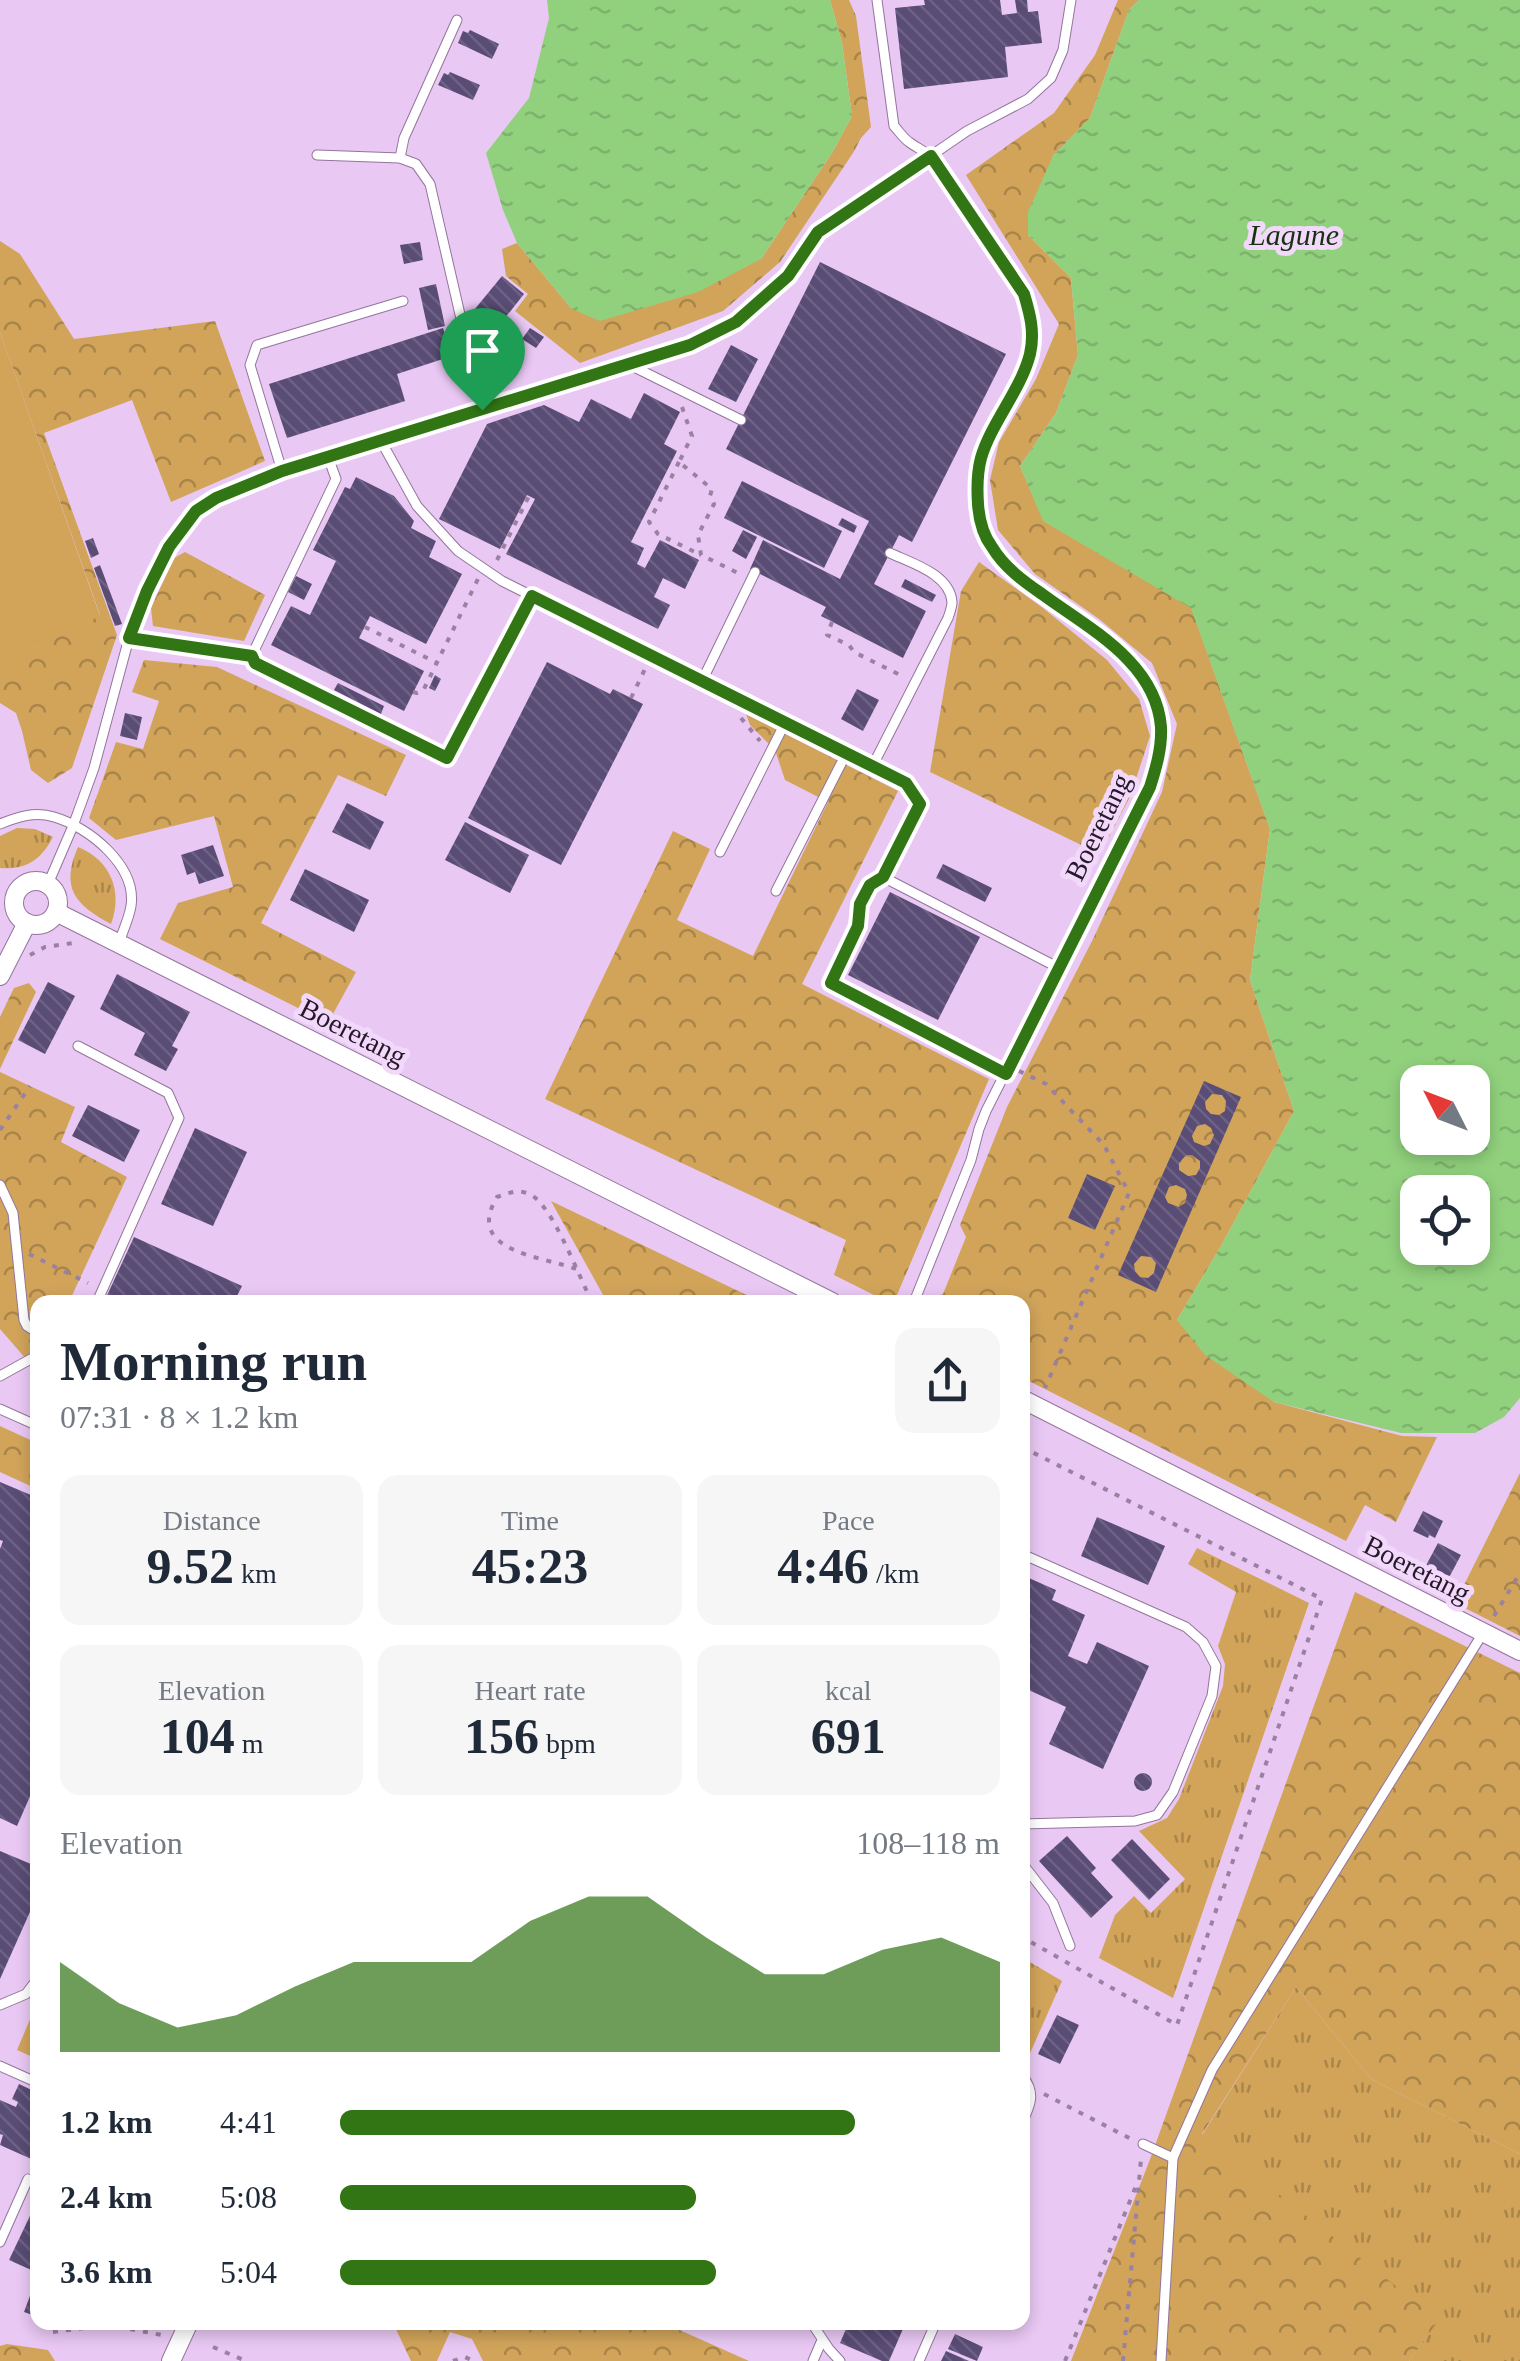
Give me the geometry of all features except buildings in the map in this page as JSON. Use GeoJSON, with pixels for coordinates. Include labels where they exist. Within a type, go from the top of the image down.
{"type":"FeatureCollection","features":[{"type":"Feature","properties":{"kind":"street"},"geometry":{"type":"LineString","coordinates":[[34,881],[48,884],[58,900],[56,912],[45,922],[27,922],[17,912],[9,887],[34,881]]}},
{"type":"Feature","properties":{"kind":"street","name":"Boeretang"},"geometry":{"type":"LineString","coordinates":[[56,912],[818,1295]]}},
{"type":"Feature","properties":{"kind":"street"},"geometry":{"type":"LineString","coordinates":[[0,976],[27,922]]}},
{"type":"Feature","properties":{"kind":"street","name":"Boeretang"},"geometry":{"type":"LineString","coordinates":[[1030,1403],[1520,1651]]}},
{"type":"Feature","properties":{"kind":"street"},"geometry":{"type":"LineString","coordinates":[[171,2361],[185,2330]]}},
{"type":"Feature","properties":{"kind":"lane","name":"Boeretang"},"geometry":{"type":"LineString","coordinates":[[877,0],[894,126],[906,140],[931,156],[1024,294],[1031,318],[1033,333],[1024,372],[982,456],[977,488],[980,519],[991,547],[1016,575],[1124,655],[1144,680],[1161,727],[1159,758],[1150,787],[978,1129],[971,1160],[917,1295]]}},
{"type":"Feature","properties":{"kind":"lane"},"geometry":{"type":"LineString","coordinates":[[48,884],[74,826],[100,748],[129,638],[147,591],[169,547],[196,511],[216,498],[282,471],[690,345],[736,322],[788,276],[818,232],[967,131],[1028,99],[1052,78],[1063,50],[1070,0]]}},
{"type":"Feature","properties":{"kind":"lane"},"geometry":{"type":"LineString","coordinates":[[400,158],[404,138],[457,20]]}},
{"type":"Feature","properties":{"kind":"lane"},"geometry":{"type":"LineString","coordinates":[[317,155],[400,158],[416,164],[430,184],[482,410]]}},
{"type":"Feature","properties":{"kind":"lane"},"geometry":{"type":"LineString","coordinates":[[282,471],[250,365],[256,345],[403,301]]}},
{"type":"Feature","properties":{"kind":"lane"},"geometry":{"type":"LineString","coordinates":[[628,364],[740,420]]}},
{"type":"Feature","properties":{"kind":"lane"},"geometry":{"type":"LineString","coordinates":[[382,441],[417,506],[458,551],[502,582],[906,783],[920,804],[883,877],[870,885],[860,904],[858,926],[831,983],[1008,1070]]}},
{"type":"Feature","properties":{"kind":"lane"},"geometry":{"type":"LineString","coordinates":[[328,457],[336,479],[252,656],[255,663],[447,758],[532,596]]}},
{"type":"Feature","properties":{"kind":"lane"},"geometry":{"type":"LineString","coordinates":[[872,767],[948,618],[952,602],[947,588],[934,575],[890,553]]}},
{"type":"Feature","properties":{"kind":"lane"},"geometry":{"type":"LineString","coordinates":[[702,681],[754,576]]}},
{"type":"Feature","properties":{"kind":"lane"},"geometry":{"type":"LineString","coordinates":[[129,638],[252,656]]}},
{"type":"Feature","properties":{"kind":"lane"},"geometry":{"type":"LineString","coordinates":[[720,852],[785,723]]}},
{"type":"Feature","properties":{"kind":"lane"},"geometry":{"type":"LineString","coordinates":[[776,891],[846,754]]}},
{"type":"Feature","properties":{"kind":"lane"},"geometry":{"type":"LineString","coordinates":[[0,824],[24,815],[52,816],[112,852],[126,876],[132,904],[118,944]]}},
{"type":"Feature","properties":{"kind":"lane"},"geometry":{"type":"LineString","coordinates":[[883,877],[1059,968]]}},
{"type":"Feature","properties":{"kind":"lane"},"geometry":{"type":"LineString","coordinates":[[78,1046],[168,1093],[179,1118],[100,1295]]}},
{"type":"Feature","properties":{"kind":"lane"},"geometry":{"type":"LineString","coordinates":[[0,1186],[13,1213],[24,1320],[30,1328]]}},
{"type":"Feature","properties":{"kind":"lane"},"geometry":{"type":"LineString","coordinates":[[0,1376],[30,1359]]}},
{"type":"Feature","properties":{"kind":"lane"},"geometry":{"type":"LineString","coordinates":[[0,1410],[30,1423]]}},
{"type":"Feature","properties":{"kind":"lane"},"geometry":{"type":"LineString","coordinates":[[1030,1558],[1186,1627],[1203,1642],[1216,1666],[1212,1696],[1173,1792],[1157,1815],[1135,1821],[1030,1824]]}},
{"type":"Feature","properties":{"kind":"lane"},"geometry":{"type":"LineString","coordinates":[[1161,2361],[1174,2158],[1212,2070],[1483,1633]]}},
{"type":"Feature","properties":{"kind":"lane"},"geometry":{"type":"LineString","coordinates":[[1030,1873],[1053,1903],[1070,1946]]}},
{"type":"Feature","properties":{"kind":"lane"},"geometry":{"type":"LineString","coordinates":[[0,2004],[12,2002],[30,1989]]}},
{"type":"Feature","properties":{"kind":"lane"},"geometry":{"type":"LineString","coordinates":[[0,2066],[30,2079]]}},
{"type":"Feature","properties":{"kind":"lane"},"geometry":{"type":"LineString","coordinates":[[1030,2106],[1031,2087]]}},
{"type":"Feature","properties":{"kind":"lane"},"geometry":{"type":"LineString","coordinates":[[1143,2144],[1174,2158]]}},
{"type":"Feature","properties":{"kind":"lane"},"geometry":{"type":"LineString","coordinates":[[0,2242],[30,2180]]}},
{"type":"Feature","properties":{"kind":"lane"},"geometry":{"type":"LineString","coordinates":[[816,2330],[840,2361]]}},
{"type":"Feature","properties":{"kind":"lane"},"geometry":{"type":"LineString","coordinates":[[919,2361],[933,2330]]}},
{"type":"Feature","properties":{"kind":"lane"},"geometry":{"type":"LineString","coordinates":[[814,2361],[822,2340]]}},
{"type":"Feature","properties":{"kind":"path"},"geometry":{"type":"LineString","coordinates":[[676,389],[692,436],[649,522],[658,534],[754,576]]}},
{"type":"Feature","properties":{"kind":"path"},"geometry":{"type":"LineString","coordinates":[[678,462],[712,489],[714,504],[698,535],[701,555]]}},
{"type":"Feature","properties":{"kind":"path"},"geometry":{"type":"LineString","coordinates":[[414,692],[423,691],[530,496]]}},
{"type":"Feature","properties":{"kind":"path"},"geometry":{"type":"LineString","coordinates":[[832,622],[827,634],[915,683]]}},
{"type":"Feature","properties":{"kind":"path"},"geometry":{"type":"LineString","coordinates":[[365,626],[437,663]]}},
{"type":"Feature","properties":{"kind":"path"},"geometry":{"type":"LineString","coordinates":[[631,698],[651,656]]}},
{"type":"Feature","properties":{"kind":"path"},"geometry":{"type":"LineString","coordinates":[[736,698],[743,722],[771,751]]}},
{"type":"Feature","properties":{"kind":"path"},"geometry":{"type":"LineString","coordinates":[[18,964],[45,947],[85,943]]}},
{"type":"Feature","properties":{"kind":"path"},"geometry":{"type":"LineString","coordinates":[[1008,1070],[1046,1084],[1104,1145],[1129,1193],[1030,1403]]}},
{"type":"Feature","properties":{"kind":"path"},"geometry":{"type":"LineString","coordinates":[[0,1130],[30,1086]]}},
{"type":"Feature","properties":{"kind":"path"},"geometry":{"type":"LineString","coordinates":[[576,1269],[524,1255],[500,1243],[489,1227],[490,1210],[498,1197],[516,1191],[532,1194],[546,1206],[589,1295]]}},
{"type":"Feature","properties":{"kind":"path"},"geometry":{"type":"LineString","coordinates":[[16,1248],[102,1290]]}},
{"type":"Feature","properties":{"kind":"path"},"geometry":{"type":"LineString","coordinates":[[1483,1633],[1520,1573]]}},
{"type":"Feature","properties":{"kind":"path"},"geometry":{"type":"LineString","coordinates":[[1031,2087],[1143,2144],[1123,2361]]}},
{"type":"Feature","properties":{"kind":"path"},"geometry":{"type":"LineString","coordinates":[[1065,2361],[1140,2177]]}},
{"type":"Feature","properties":{"kind":"path"},"geometry":{"type":"LineString","coordinates":[[52,2332],[68,2330]]}},
{"type":"Feature","properties":{"kind":"path"},"geometry":{"type":"LineString","coordinates":[[213,2347],[246,2361]]}},
{"type":"Feature","properties":{"kind":"path"},"geometry":{"type":"LineString","coordinates":[[453,2361],[465,2357],[472,2361]]}},
{"type":"Feature","properties":{"kind":"green space"},"geometry":{"type":"Polygon","coordinates":[[[830,0],[849,0],[856,16],[871,127],[780,262],[723,311],[580,363],[515,311],[528,294],[506,276],[502,249],[517,243],[572,309],[761,259],[852,116],[842,43],[830,0]]]}},
{"type":"Feature","properties":{"kind":"green space"},"geometry":{"type":"Polygon","coordinates":[[[1118,0],[1139,0],[1129,10],[1090,118],[1053,156],[1028,235],[1071,278],[1078,355],[1056,413],[1020,466],[1044,521],[1191,607],[1270,829],[1250,980],[1294,1111],[1177,1320],[1274,1402],[1402,1436],[1437,1437],[1396,1522],[1365,1505],[1346,1541],[1030,1382],[1030,1295],[940,1295],[966,1237],[960,1225],[1007,1107],[1162,792],[1177,724],[1152,663],[1035,574],[998,530],[990,480],[999,442],[1036,379],[1059,324],[966,175],[1054,113],[1095,55],[1118,0]]]}},
{"type":"Feature","properties":{"kind":"green space"},"geometry":{"type":"Polygon","coordinates":[[[0,241],[20,254],[74,339],[215,321],[265,461],[171,502],[132,400],[44,433],[117,635],[72,768],[48,783],[31,770],[16,713],[0,703],[0,664],[100,615],[0,332],[0,241]]]}},
{"type":"Feature","properties":{"kind":"green space"},"geometry":{"type":"Polygon","coordinates":[[[0,332],[100,616],[29,650],[0,672],[0,332]]]}},
{"type":"Feature","properties":{"kind":"green space"},"geometry":{"type":"Polygon","coordinates":[[[185,552],[265,595],[244,641],[153,626],[151,608],[174,558],[185,552]]]}},
{"type":"Feature","properties":{"kind":"green space"},"geometry":{"type":"Polygon","coordinates":[[[979,562],[1107,660],[1139,699],[1150,736],[1130,797],[1100,854],[930,772],[961,591],[979,562]]]}},
{"type":"Feature","properties":{"kind":"green space"},"geometry":{"type":"Polygon","coordinates":[[[144,660],[217,667],[406,755],[386,796],[338,775],[261,923],[356,972],[328,1023],[160,939],[178,903],[233,887],[214,816],[116,840],[89,818],[116,742],[143,749],[159,701],[132,692],[144,660]]]}},
{"type":"Feature","properties":{"kind":"green space"},"geometry":{"type":"Polygon","coordinates":[[[746,714],[898,791],[802,984],[989,1079],[897,1295],[874,1295],[834,1275],[846,1240],[545,1099],[673,831],[710,849],[677,920],[753,956],[828,802],[785,780],[775,750],[750,725],[746,714]]]}},
{"type":"Feature","properties":{"kind":"green space"},"geometry":{"type":"Polygon","coordinates":[[[17,828],[35,829],[53,837],[32,862],[0,868],[0,836],[17,828]]]}},
{"type":"Feature","properties":{"kind":"green space"},"geometry":{"type":"Polygon","coordinates":[[[78,847],[99,860],[111,878],[116,900],[111,924],[88,910],[74,894],[70,874],[78,847]]]}},
{"type":"Feature","properties":{"kind":"green space"},"geometry":{"type":"Polygon","coordinates":[[[29,983],[36,992],[0,1069],[0,1017],[14,988],[29,983]]]}},
{"type":"Feature","properties":{"kind":"green space"},"geometry":{"type":"Polygon","coordinates":[[[0,1072],[75,1107],[61,1142],[127,1177],[72,1295],[30,1295],[30,1364],[0,1329],[0,1072]]]}},
{"type":"Feature","properties":{"kind":"green space"},"geometry":{"type":"Polygon","coordinates":[[[551,1201],[746,1295],[603,1295],[551,1201]]]}},
{"type":"Feature","properties":{"kind":"green space"},"geometry":{"type":"Polygon","coordinates":[[[0,1426],[30,1440],[30,1486],[0,1472],[0,1426]]]}},
{"type":"Feature","properties":{"kind":"green space"},"geometry":{"type":"Polygon","coordinates":[[[1520,1473],[1520,1636],[1455,1603],[1520,1473]]]}},
{"type":"Feature","properties":{"kind":"green space"},"geometry":{"type":"Polygon","coordinates":[[[1197,1548],[1309,1603],[1173,1998],[1099,1958],[1115,1915],[1134,1896],[1151,1913],[1185,1879],[1139,1831],[1167,1818],[1179,1799],[1223,1686],[1225,1664],[1218,1646],[1236,1592],[1188,1564],[1197,1548]]]}},
{"type":"Feature","properties":{"kind":"green space"},"geometry":{"type":"Polygon","coordinates":[[[1355,1592],[1520,1673],[1520,2154],[1371,2079],[1296,1987],[1202,2134],[1439,2320],[1409,2361],[1071,2361],[1149,2162],[1355,1592]]]}},
{"type":"Feature","properties":{"kind":"green space"},"geometry":{"type":"Polygon","coordinates":[[[1030,1962],[1062,1981],[1030,2053],[1030,1962]]]}},
{"type":"Feature","properties":{"kind":"green space"},"geometry":{"type":"Polygon","coordinates":[[[1296,1987],[1371,2079],[1520,2154],[1520,2361],[1409,2361],[1438,2320],[1202,2135],[1296,1987]]]}},
{"type":"Feature","properties":{"kind":"green space"},"geometry":{"type":"Polygon","coordinates":[[[30,2019],[30,2056],[17,2050],[30,2019]]]}},
{"type":"Feature","properties":{"kind":"green space"},"geometry":{"type":"Polygon","coordinates":[[[396,2330],[680,2330],[749,2361],[483,2361],[472,2339],[450,2332],[437,2361],[411,2361],[396,2330]]]}},
{"type":"Feature","properties":{"kind":"green space"},"geometry":{"type":"Polygon","coordinates":[[[0,2346],[48,2350],[55,2361],[0,2361],[0,2346]]]}},
{"type":"Feature","properties":{"kind":"water"},"geometry":{"type":"Polygon","coordinates":[[[547,0],[830,0],[842,43],[852,116],[761,259],[698,292],[600,321],[572,309],[517,243],[486,153],[529,98],[549,18],[547,0]]]}},
{"type":"Feature","properties":{"kind":"water","name":"Lagune"},"geometry":{"type":"Polygon","coordinates":[[[1139,0],[1520,0],[1520,1398],[1504,1417],[1475,1433],[1401,1433],[1274,1402],[1205,1355],[1177,1320],[1294,1111],[1250,980],[1270,829],[1191,608],[1043,521],[1020,466],[1056,413],[1078,355],[1071,278],[1028,235],[1028,212],[1053,156],[1090,118],[1129,10],[1139,0]]]}},
{"type":"Feature","properties":{"kind":"route"},"geometry":{"type":"LineString","coordinates":[[931,156],[1024,294],[1031,318],[1033,333],[1024,372],[982,456],[977,488],[980,519],[991,547],[1016,575],[1124,655],[1144,680],[1161,727],[1159,758],[1150,787],[1006,1074],[831,983],[858,926],[860,904],[870,885],[883,877],[920,804],[906,783],[532,596],[447,758],[255,663],[252,656],[129,638],[169,547],[196,511],[216,498],[282,471],[482,410],[690,345],[736,322],[788,276],[818,232],[931,156]]}}]}
